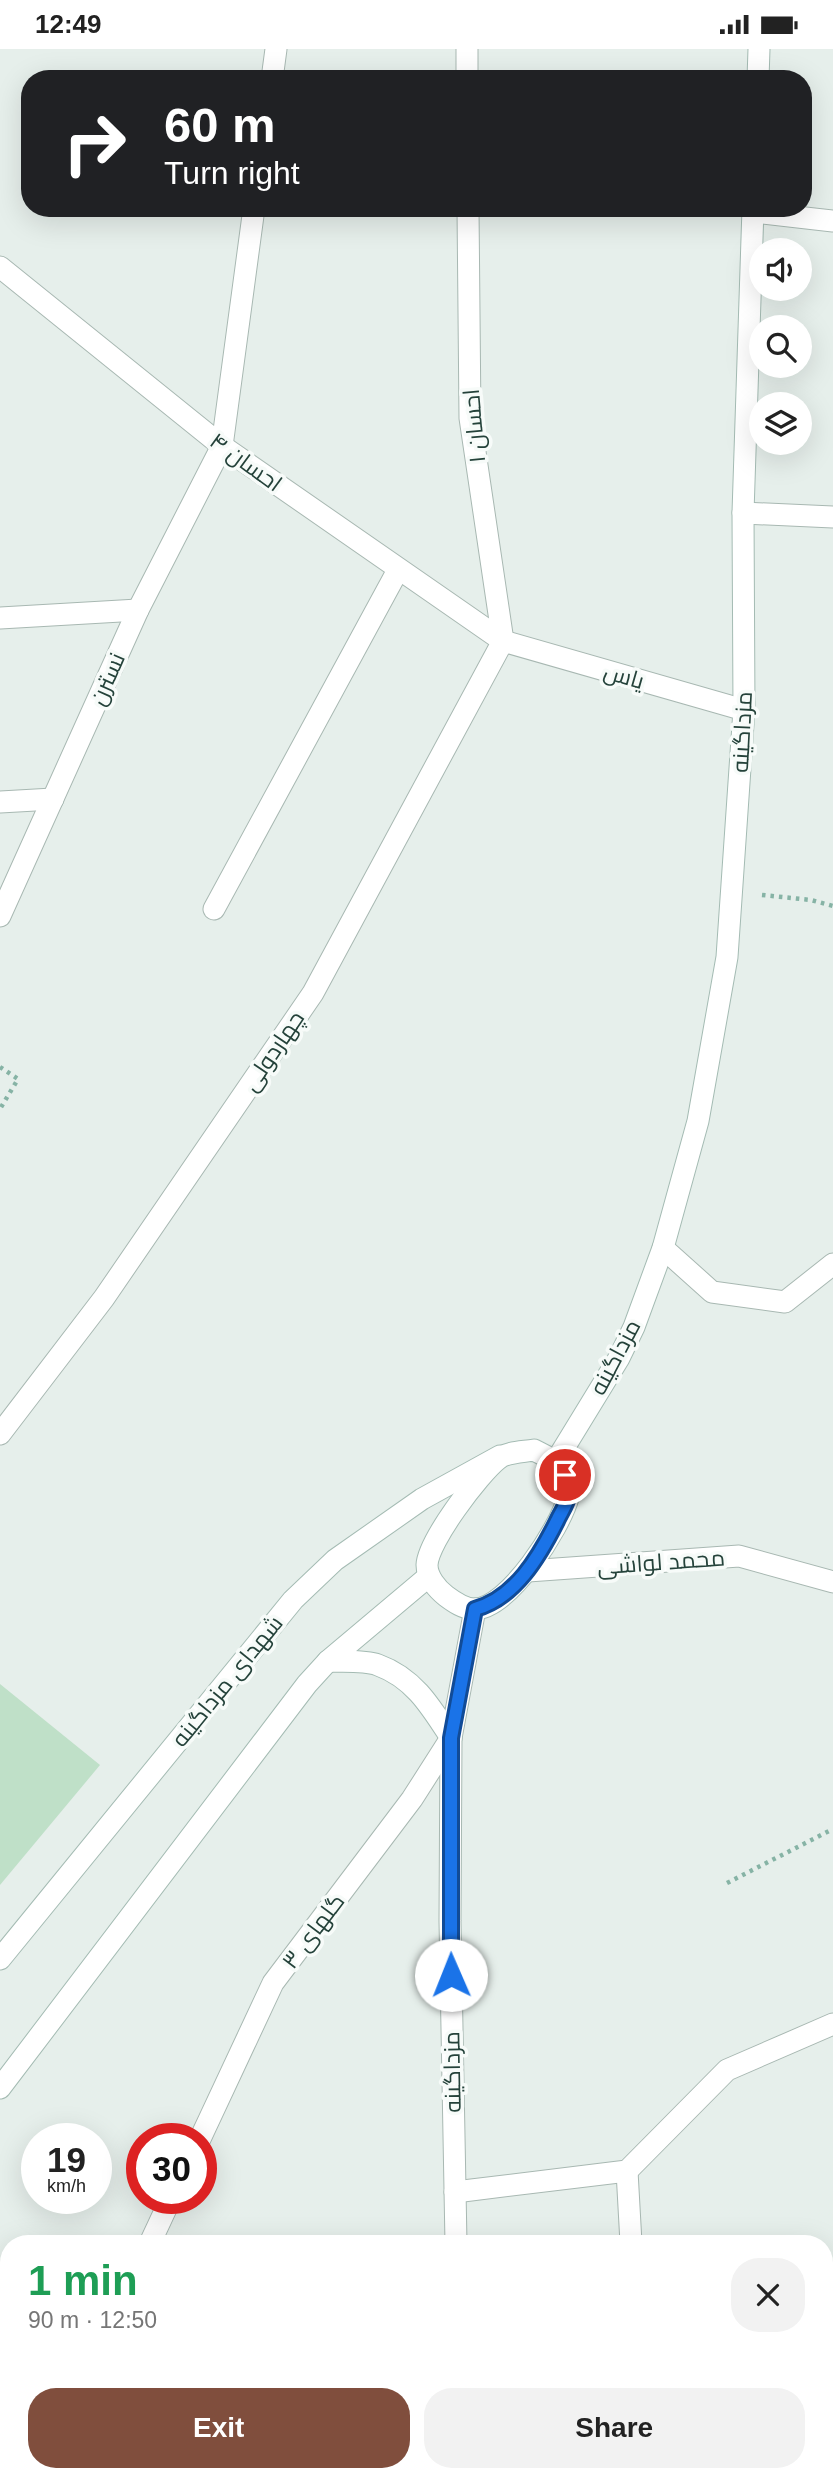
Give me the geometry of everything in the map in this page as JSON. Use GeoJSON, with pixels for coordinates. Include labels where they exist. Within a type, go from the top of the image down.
{"type":"FeatureCollection","features":[{"type":"Feature","properties":{"kind":"street"},"geometry":{"type":"LineString","coordinates":[[273,70],[276,49]]}},
{"type":"Feature","properties":{"kind":"street"},"geometry":{"type":"LineString","coordinates":[[467,49],[467,70]]}},
{"type":"Feature","properties":{"kind":"street"},"geometry":{"type":"LineString","coordinates":[[758,70],[759,49]]}},
{"type":"Feature","properties":{"kind":"street","name":"نسترن"},"geometry":{"type":"LineString","coordinates":[[0,916],[138,610],[222,446],[253,217]]}},
{"type":"Feature","properties":{"kind":"street","name":"احسان ۱"},"geometry":{"type":"LineString","coordinates":[[468,217],[470,418],[503,641]]}},
{"type":"Feature","properties":{"kind":"street","name":"مزداگینه"},"geometry":{"type":"LineString","coordinates":[[556,1461],[619,1358],[634,1327],[663,1248],[698,1121],[727,957],[744,710],[743,513],[753,217]]}},
{"type":"Feature","properties":{"kind":"street"},"geometry":{"type":"LineString","coordinates":[[804,217],[833,221]]}},
{"type":"Feature","properties":{"kind":"street","name":"احسان ۴"},"geometry":{"type":"LineString","coordinates":[[0,267],[222,446],[503,641]]}},
{"type":"Feature","properties":{"kind":"street"},"geometry":{"type":"LineString","coordinates":[[743,513],[833,517]]}},
{"type":"Feature","properties":{"kind":"street"},"geometry":{"type":"LineString","coordinates":[[214,909],[398,570]]}},
{"type":"Feature","properties":{"kind":"street"},"geometry":{"type":"LineString","coordinates":[[0,618],[138,610]]}},
{"type":"Feature","properties":{"kind":"street","name":"یاس"},"geometry":{"type":"LineString","coordinates":[[503,641],[744,710]]}},
{"type":"Feature","properties":{"kind":"street","name":"چهاردولی"},"geometry":{"type":"LineString","coordinates":[[0,1434],[104,1298],[313,993],[503,641]]}},
{"type":"Feature","properties":{"kind":"street"},"geometry":{"type":"LineString","coordinates":[[0,801],[53,799]]}},
{"type":"Feature","properties":{"kind":"street"},"geometry":{"type":"LineString","coordinates":[[663,1248],[712,1292],[785,1302],[833,1264]]}},
{"type":"Feature","properties":{"kind":"street","name":"شهدای مزداگینه"},"geometry":{"type":"LineString","coordinates":[[0,1959],[293,1600],[335,1560],[422,1499],[500,1456],[534,1450],[556,1461]]}},
{"type":"Feature","properties":{"kind":"street"},"geometry":{"type":"LineString","coordinates":[[500,1456],[475,1482],[445,1523],[427,1563],[429,1576],[439,1591],[458,1605],[475,1609],[505,1595],[528,1570],[552,1530],[569,1496],[565,1475],[556,1461]]}},
{"type":"Feature","properties":{"kind":"street","name":"محمد لواشی"},"geometry":{"type":"LineString","coordinates":[[528,1570],[739,1556],[833,1582]]}},
{"type":"Feature","properties":{"kind":"street"},"geometry":{"type":"LineString","coordinates":[[0,2088],[298,1695],[328,1661],[429,1576]]}},
{"type":"Feature","properties":{"kind":"street","name":"مزداگینه"},"geometry":{"type":"LineString","coordinates":[[456,2235],[450,1921],[451,1738],[475,1609]]}},
{"type":"Feature","properties":{"kind":"street"},"geometry":{"type":"LineString","coordinates":[[328,1661],[376,1664],[409,1681],[425,1699],[451,1738]]}},
{"type":"Feature","properties":{"kind":"street","name":"گلهای ۳"},"geometry":{"type":"LineString","coordinates":[[207,2123],[273,1983],[412,1799],[451,1738]]}},
{"type":"Feature","properties":{"kind":"street"},"geometry":{"type":"LineString","coordinates":[[455,2192],[627,2171],[727,2070],[833,2025]]}},
{"type":"Feature","properties":{"kind":"street"},"geometry":{"type":"LineString","coordinates":[[627,2171],[631,2235]]}},
{"type":"Feature","properties":{"kind":"street"},"geometry":{"type":"LineString","coordinates":[[154,2235],[164,2214]]}},
{"type":"Feature","properties":{"kind":"path"},"geometry":{"type":"LineString","coordinates":[[732,892],[811,900],[833,906]]}},
{"type":"Feature","properties":{"kind":"path"},"geometry":{"type":"LineString","coordinates":[[0,1067],[18,1079],[0,1109]]}},
{"type":"Feature","properties":{"kind":"path"},"geometry":{"type":"LineString","coordinates":[[727,1883],[833,1829]]}},
{"type":"Feature","properties":{"kind":"green space"},"geometry":{"type":"Polygon","coordinates":[[[0,1684],[100,1765],[0,1885],[0,1684]]]}},
{"type":"Feature","properties":{"kind":"route"},"geometry":{"type":"LineString","coordinates":[[451,1975],[451,1738],[475,1609],[505,1595],[528,1570],[569,1496],[565,1475]]}}]}
